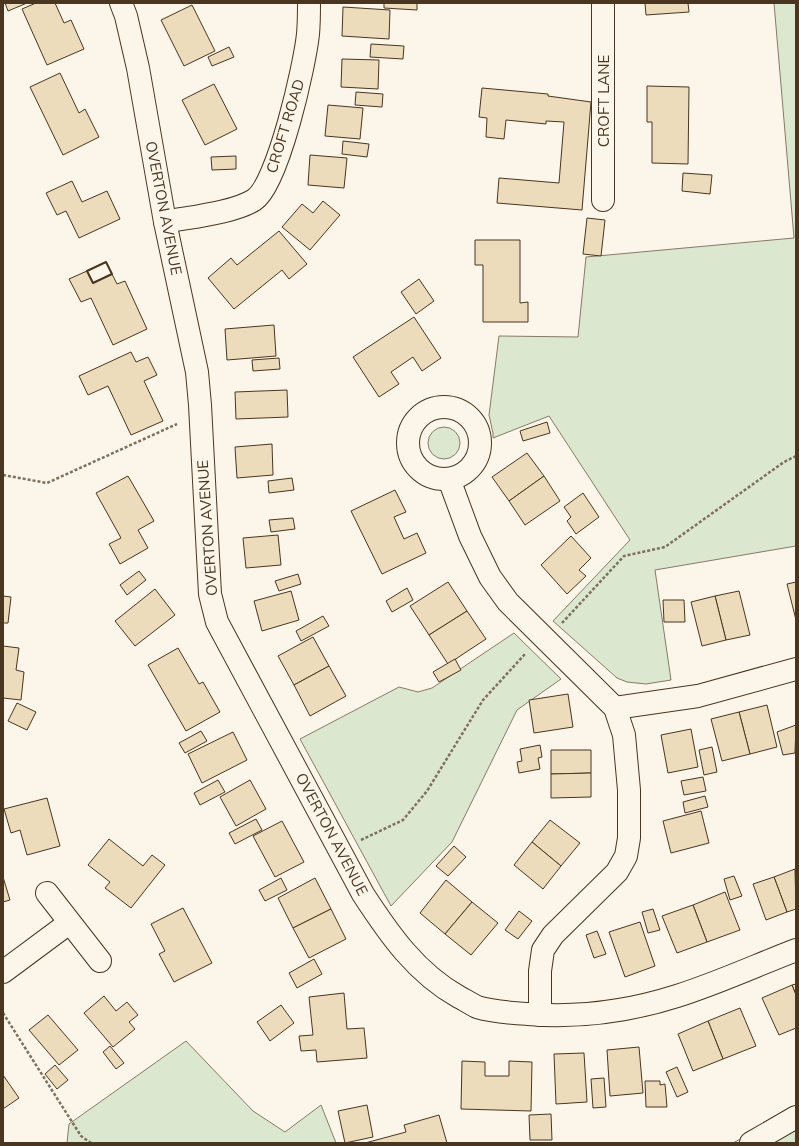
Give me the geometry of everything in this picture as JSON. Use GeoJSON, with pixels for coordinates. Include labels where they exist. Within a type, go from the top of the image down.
{"type":"FeatureCollection","features":[{"type":"Feature","properties":{"kind":"street","name":"OVERTON AVENUE"},"geometry":{"type":"LineString","coordinates":[[121,3],[126,16],[138,68],[165,222],[197,372],[201,413],[210,594],[217,622],[363,894],[391,936],[419,969],[447,990],[477,1007],[509,1013],[540,1015],[578,1015],[609,1011],[677,996],[796,950]]}},
{"type":"Feature","properties":{"kind":"street","name":"CROFT ROAD"},"geometry":{"type":"LineString","coordinates":[[165,222],[238,207],[255,199],[265,187],[273,172],[300,82],[308,34],[309,3]]}},
{"type":"Feature","properties":{"kind":"street","name":"CROFT LANE"},"geometry":{"type":"LineString","coordinates":[[603,3],[603,200]]}},
{"type":"Feature","properties":{"kind":"street"},"geometry":{"type":"LineString","coordinates":[[449,479],[470,536],[490,577],[508,602],[615,708],[624,735],[629,790],[629,838],[626,856],[617,872],[553,935],[543,950],[540,971],[540,1015]]}},
{"type":"Feature","properties":{"kind":"street"},"geometry":{"type":"LineString","coordinates":[[615,708],[698,696],[796,668]]}},
{"type":"Feature","properties":{"kind":"street"},"geometry":{"type":"LineString","coordinates":[[47,893],[100,961]]}},
{"type":"Feature","properties":{"kind":"street"},"geometry":{"type":"LineString","coordinates":[[3,972],[69,923]]}},
{"type":"Feature","properties":{"kind":"street"},"geometry":{"type":"LineString","coordinates":[[751,1143],[796,1117]]}},
{"type":"Feature","properties":{"kind":"path"},"geometry":{"type":"LineString","coordinates":[[3,475],[47,483],[201,413]]}},
{"type":"Feature","properties":{"kind":"path"},"geometry":{"type":"LineString","coordinates":[[3,1013],[81,1136],[91,1143]]}},
{"type":"Feature","properties":{"kind":"green space"},"geometry":{"type":"Polygon","coordinates":[[[774,3],[796,3],[796,546],[655,570],[671,680],[646,684],[627,682],[617,678],[553,621],[630,540],[549,416],[493,438],[489,415],[499,336],[578,337],[586,257],[794,238],[774,3]]]}},
{"type":"Feature","properties":{"kind":"green space"},"geometry":{"type":"Polygon","coordinates":[[[441,427],[447,427],[457,434],[460,443],[459,449],[453,456],[447,459],[441,459],[431,452],[428,446],[428,440],[435,430],[441,427]]]}},
{"type":"Feature","properties":{"kind":"green space"},"geometry":{"type":"Polygon","coordinates":[[[514,633],[561,679],[517,710],[452,842],[391,906],[300,739],[399,687],[418,692],[432,688],[514,633]]]}},
{"type":"Feature","properties":{"kind":"green space"},"geometry":{"type":"Polygon","coordinates":[[[186,1041],[253,1111],[285,1132],[321,1105],[336,1143],[67,1143],[69,1124],[186,1041]]]}},
{"type":"Feature","properties":{"kind":"green space"},"geometry":{"type":"Polygon","coordinates":[[[796,1108],[796,1143],[733,1143],[796,1108]]]}},
{"type":"Feature","properties":{"kind":"building"},"geometry":{"type":"Polygon","coordinates":[[[5,3],[27,3],[8,11],[5,3]]]}},
{"type":"Feature","properties":{"kind":"building"},"geometry":{"type":"Polygon","coordinates":[[[36,3],[55,3],[64,23],[71,20],[84,49],[47,65],[22,9],[36,3]]]}},
{"type":"Feature","properties":{"kind":"building"},"geometry":{"type":"Polygon","coordinates":[[[384,3],[417,3],[417,10],[384,8],[384,3]]]}},
{"type":"Feature","properties":{"kind":"building"},"geometry":{"type":"Polygon","coordinates":[[[645,3],[688,3],[689,12],[646,15],[645,3]]]}},
{"type":"Feature","properties":{"kind":"building"},"geometry":{"type":"Polygon","coordinates":[[[192,5],[215,51],[184,66],[161,20],[192,5]]]}},
{"type":"Feature","properties":{"kind":"building"},"geometry":{"type":"Polygon","coordinates":[[[343,7],[390,10],[389,39],[342,36],[343,7]]]}},
{"type":"Feature","properties":{"kind":"building"},"geometry":{"type":"Polygon","coordinates":[[[371,44],[404,46],[403,59],[370,57],[371,44]]]}},
{"type":"Feature","properties":{"kind":"building"},"geometry":{"type":"Polygon","coordinates":[[[229,47],[234,57],[212,66],[208,57],[229,47]]]}},
{"type":"Feature","properties":{"kind":"building"},"geometry":{"type":"Polygon","coordinates":[[[342,59],[379,60],[378,89],[341,87],[342,59]]]}},
{"type":"Feature","properties":{"kind":"building"},"geometry":{"type":"Polygon","coordinates":[[[60,73],[79,113],[85,109],[99,137],[63,155],[30,87],[60,73]]]}},
{"type":"Feature","properties":{"kind":"building"},"geometry":{"type":"Polygon","coordinates":[[[214,84],[237,129],[205,145],[182,100],[214,84]]]}},
{"type":"Feature","properties":{"kind":"building"},"geometry":{"type":"Polygon","coordinates":[[[647,86],[689,87],[688,164],[652,163],[652,122],[647,122],[647,86]]]}},
{"type":"Feature","properties":{"kind":"building"},"geometry":{"type":"Polygon","coordinates":[[[482,88],[548,94],[548,96],[591,102],[582,210],[497,203],[499,178],[559,183],[564,122],[546,121],[546,124],[506,120],[504,139],[486,137],[487,118],[479,117],[482,88]]]}},
{"type":"Feature","properties":{"kind":"building"},"geometry":{"type":"Polygon","coordinates":[[[356,92],[383,94],[382,107],[355,105],[356,92]]]}},
{"type":"Feature","properties":{"kind":"building"},"geometry":{"type":"Polygon","coordinates":[[[328,105],[363,108],[360,139],[325,136],[328,105]]]}},
{"type":"Feature","properties":{"kind":"building"},"geometry":{"type":"Polygon","coordinates":[[[343,141],[369,144],[367,157],[342,154],[343,141]]]}},
{"type":"Feature","properties":{"kind":"building"},"geometry":{"type":"Polygon","coordinates":[[[310,155],[347,158],[344,188],[308,185],[310,155]]]}},
{"type":"Feature","properties":{"kind":"building"},"geometry":{"type":"Polygon","coordinates":[[[236,156],[236,169],[212,170],[211,157],[236,156]]]}},
{"type":"Feature","properties":{"kind":"building"},"geometry":{"type":"Polygon","coordinates":[[[683,173],[712,175],[710,194],[682,191],[683,173]]]}},
{"type":"Feature","properties":{"kind":"building"},"geometry":{"type":"Polygon","coordinates":[[[72,181],[82,202],[107,191],[120,219],[79,238],[66,211],[57,215],[46,193],[72,181]]]}},
{"type":"Feature","properties":{"kind":"building"},"geometry":{"type":"Polygon","coordinates":[[[323,201],[340,215],[310,250],[282,227],[302,204],[313,213],[323,201]]]}},
{"type":"Feature","properties":{"kind":"building"},"geometry":{"type":"Polygon","coordinates":[[[587,218],[605,220],[601,256],[583,254],[587,218]]]}},
{"type":"Feature","properties":{"kind":"building"},"geometry":{"type":"Polygon","coordinates":[[[279,231],[307,264],[289,279],[282,270],[234,309],[208,278],[231,258],[237,265],[279,231]]]}},
{"type":"Feature","properties":{"kind":"building"},"geometry":{"type":"Polygon","coordinates":[[[475,240],[520,240],[520,303],[528,302],[528,322],[483,322],[483,265],[475,265],[475,240]]]}},
{"type":"Feature","properties":{"kind":"building"},"geometry":{"type":"Polygon","coordinates":[[[87,271],[93,283],[112,274],[117,284],[125,281],[147,329],[113,345],[91,298],[81,302],[69,279],[87,271]]]}},
{"type":"Feature","properties":{"kind":"building"},"geometry":{"type":"Polygon","coordinates":[[[419,279],[434,301],[416,314],[401,292],[419,279]]]}},
{"type":"Feature","properties":{"kind":"building"},"geometry":{"type":"Polygon","coordinates":[[[414,317],[441,358],[422,371],[413,357],[391,372],[399,384],[379,397],[353,357],[414,317]]]}},
{"type":"Feature","properties":{"kind":"building"},"geometry":{"type":"Polygon","coordinates":[[[274,325],[276,356],[227,360],[225,329],[274,325]]]}},
{"type":"Feature","properties":{"kind":"building"},"geometry":{"type":"Polygon","coordinates":[[[131,352],[136,362],[148,357],[157,375],[144,381],[163,421],[131,435],[108,386],[88,395],[79,376],[131,352]]]}},
{"type":"Feature","properties":{"kind":"building"},"geometry":{"type":"Polygon","coordinates":[[[279,358],[280,369],[253,371],[252,360],[279,358]]]}},
{"type":"Feature","properties":{"kind":"building"},"geometry":{"type":"Polygon","coordinates":[[[287,390],[288,417],[236,419],[235,392],[287,390]]]}},
{"type":"Feature","properties":{"kind":"building"},"geometry":{"type":"Polygon","coordinates":[[[547,422],[550,433],[523,441],[520,431],[547,422]]]}},
{"type":"Feature","properties":{"kind":"building"},"geometry":{"type":"Polygon","coordinates":[[[272,444],[273,475],[237,478],[235,447],[272,444]]]}},
{"type":"Feature","properties":{"kind":"building"},"geometry":{"type":"Polygon","coordinates":[[[527,453],[544,476],[509,501],[492,477],[527,453]]]}},
{"type":"Feature","properties":{"kind":"building"},"geometry":{"type":"Polygon","coordinates":[[[128,476],[154,521],[138,530],[148,548],[120,564],[109,544],[121,538],[96,493],[128,476]]]}},
{"type":"Feature","properties":{"kind":"building"},"geometry":{"type":"Polygon","coordinates":[[[544,476],[560,501],[525,525],[509,501],[544,476]]]}},
{"type":"Feature","properties":{"kind":"building"},"geometry":{"type":"Polygon","coordinates":[[[292,478],[294,490],[269,493],[268,481],[292,478]]]}},
{"type":"Feature","properties":{"kind":"building"},"geometry":{"type":"Polygon","coordinates":[[[395,490],[406,512],[394,517],[404,539],[417,533],[426,553],[382,574],[351,511],[395,490]]]}},
{"type":"Feature","properties":{"kind":"building"},"geometry":{"type":"Polygon","coordinates":[[[583,493],[599,517],[576,534],[567,521],[571,517],[564,507],[583,493]]]}},
{"type":"Feature","properties":{"kind":"building"},"geometry":{"type":"Polygon","coordinates":[[[293,518],[295,529],[271,532],[269,520],[293,518]]]}},
{"type":"Feature","properties":{"kind":"building"},"geometry":{"type":"Polygon","coordinates":[[[278,535],[281,565],[246,568],[243,538],[278,535]]]}},
{"type":"Feature","properties":{"kind":"building"},"geometry":{"type":"Polygon","coordinates":[[[571,536],[591,558],[579,570],[586,576],[567,594],[541,565],[571,536]]]}},
{"type":"Feature","properties":{"kind":"building"},"geometry":{"type":"Polygon","coordinates":[[[139,571],[146,580],[127,595],[120,585],[139,571]]]}},
{"type":"Feature","properties":{"kind":"building"},"geometry":{"type":"Polygon","coordinates":[[[298,574],[301,584],[279,591],[275,581],[298,574]]]}},
{"type":"Feature","properties":{"kind":"building"},"geometry":{"type":"Polygon","coordinates":[[[448,582],[467,611],[429,635],[410,606],[448,582]]]}},
{"type":"Feature","properties":{"kind":"building"},"geometry":{"type":"Polygon","coordinates":[[[796,582],[796,620],[787,584],[796,582]]]}},
{"type":"Feature","properties":{"kind":"building"},"geometry":{"type":"Polygon","coordinates":[[[407,588],[413,600],[392,612],[386,601],[407,588]]]}},
{"type":"Feature","properties":{"kind":"building"},"geometry":{"type":"Polygon","coordinates":[[[155,589],[175,615],[135,646],[115,621],[155,589]]]}},
{"type":"Feature","properties":{"kind":"building"},"geometry":{"type":"Polygon","coordinates":[[[291,591],[299,620],[262,631],[254,601],[291,591]]]}},
{"type":"Feature","properties":{"kind":"building"},"geometry":{"type":"Polygon","coordinates":[[[739,591],[750,635],[726,640],[715,596],[739,591]]]}},
{"type":"Feature","properties":{"kind":"building"},"geometry":{"type":"Polygon","coordinates":[[[3,596],[11,597],[8,623],[3,623],[3,596]]]}},
{"type":"Feature","properties":{"kind":"building"},"geometry":{"type":"Polygon","coordinates":[[[715,596],[726,640],[702,646],[691,602],[715,596]]]}},
{"type":"Feature","properties":{"kind":"building"},"geometry":{"type":"Polygon","coordinates":[[[663,600],[684,600],[685,622],[664,622],[663,600]]]}},
{"type":"Feature","properties":{"kind":"building"},"geometry":{"type":"Polygon","coordinates":[[[467,611],[486,639],[448,664],[429,635],[467,611]]]}},
{"type":"Feature","properties":{"kind":"building"},"geometry":{"type":"Polygon","coordinates":[[[323,616],[329,626],[301,641],[296,631],[323,616]]]}},
{"type":"Feature","properties":{"kind":"building"},"geometry":{"type":"Polygon","coordinates":[[[313,637],[329,666],[294,685],[278,656],[313,637]]]}},
{"type":"Feature","properties":{"kind":"building"},"geometry":{"type":"Polygon","coordinates":[[[3,646],[19,648],[16,670],[24,672],[21,700],[3,698],[3,646]]]}},
{"type":"Feature","properties":{"kind":"building"},"geometry":{"type":"Polygon","coordinates":[[[178,648],[199,684],[203,682],[220,712],[186,731],[148,665],[178,648]]]}},
{"type":"Feature","properties":{"kind":"building"},"geometry":{"type":"Polygon","coordinates":[[[455,659],[461,670],[439,682],[433,672],[455,659]]]}},
{"type":"Feature","properties":{"kind":"building"},"geometry":{"type":"Polygon","coordinates":[[[329,666],[346,696],[310,716],[294,685],[329,666]]]}},
{"type":"Feature","properties":{"kind":"building"},"geometry":{"type":"Polygon","coordinates":[[[568,694],[573,727],[534,733],[529,700],[568,694]]]}},
{"type":"Feature","properties":{"kind":"building"},"geometry":{"type":"Polygon","coordinates":[[[17,703],[36,712],[27,730],[8,721],[17,703]]]}},
{"type":"Feature","properties":{"kind":"building"},"geometry":{"type":"Polygon","coordinates":[[[767,705],[777,747],[750,754],[739,712],[767,705]]]}},
{"type":"Feature","properties":{"kind":"building"},"geometry":{"type":"Polygon","coordinates":[[[739,712],[750,754],[722,761],[711,719],[739,712]]]}},
{"type":"Feature","properties":{"kind":"building"},"geometry":{"type":"Polygon","coordinates":[[[796,725],[795,753],[783,755],[777,732],[796,725]]]}},
{"type":"Feature","properties":{"kind":"building"},"geometry":{"type":"Polygon","coordinates":[[[691,729],[698,767],[668,773],[661,735],[691,729]]]}},
{"type":"Feature","properties":{"kind":"building"},"geometry":{"type":"Polygon","coordinates":[[[201,731],[207,741],[185,753],[179,743],[201,731]]]}},
{"type":"Feature","properties":{"kind":"building"},"geometry":{"type":"Polygon","coordinates":[[[233,732],[247,760],[202,783],[188,754],[233,732]]]}},
{"type":"Feature","properties":{"kind":"building"},"geometry":{"type":"Polygon","coordinates":[[[540,745],[542,757],[538,758],[540,769],[519,773],[517,762],[522,761],[520,749],[540,745]]]}},
{"type":"Feature","properties":{"kind":"building"},"geometry":{"type":"Polygon","coordinates":[[[712,747],[717,772],[704,775],[699,750],[712,747]]]}},
{"type":"Feature","properties":{"kind":"building"},"geometry":{"type":"Polygon","coordinates":[[[551,750],[591,750],[591,773],[551,774],[551,750]]]}},
{"type":"Feature","properties":{"kind":"building"},"geometry":{"type":"Polygon","coordinates":[[[591,773],[591,797],[551,798],[551,774],[591,773]]]}},
{"type":"Feature","properties":{"kind":"building"},"geometry":{"type":"Polygon","coordinates":[[[703,777],[706,791],[684,795],[681,781],[703,777]]]}},
{"type":"Feature","properties":{"kind":"building"},"geometry":{"type":"Polygon","coordinates":[[[218,780],[225,792],[200,805],[194,793],[218,780]]]}},
{"type":"Feature","properties":{"kind":"building"},"geometry":{"type":"Polygon","coordinates":[[[250,780],[266,809],[236,826],[220,797],[250,780]]]}},
{"type":"Feature","properties":{"kind":"building"},"geometry":{"type":"Polygon","coordinates":[[[705,796],[708,807],[685,813],[683,802],[705,796]]]}},
{"type":"Feature","properties":{"kind":"building"},"geometry":{"type":"Polygon","coordinates":[[[47,798],[60,846],[27,855],[20,830],[11,833],[4,809],[47,798]]]}},
{"type":"Feature","properties":{"kind":"building"},"geometry":{"type":"Polygon","coordinates":[[[701,811],[709,843],[671,853],[663,821],[701,811]]]}},
{"type":"Feature","properties":{"kind":"building"},"geometry":{"type":"Polygon","coordinates":[[[256,819],[262,830],[235,844],[229,833],[256,819]]]}},
{"type":"Feature","properties":{"kind":"building"},"geometry":{"type":"Polygon","coordinates":[[[550,820],[580,843],[561,866],[532,842],[550,820]]]}},
{"type":"Feature","properties":{"kind":"building"},"geometry":{"type":"Polygon","coordinates":[[[282,821],[304,862],[275,877],[253,836],[282,821]]]}},
{"type":"Feature","properties":{"kind":"building"},"geometry":{"type":"Polygon","coordinates":[[[109,839],[143,866],[152,855],[165,865],[131,908],[105,888],[110,882],[88,865],[109,839]]]}},
{"type":"Feature","properties":{"kind":"building"},"geometry":{"type":"Polygon","coordinates":[[[532,842],[561,866],[543,889],[514,865],[532,842]]]}},
{"type":"Feature","properties":{"kind":"building"},"geometry":{"type":"Polygon","coordinates":[[[454,846],[466,857],[448,876],[436,866],[454,846]]]}},
{"type":"Feature","properties":{"kind":"building"},"geometry":{"type":"Polygon","coordinates":[[[795,869],[796,909],[787,912],[774,877],[795,869]]]}},
{"type":"Feature","properties":{"kind":"building"},"geometry":{"type":"Polygon","coordinates":[[[734,876],[742,896],[730,900],[724,879],[734,876]]]}},
{"type":"Feature","properties":{"kind":"building"},"geometry":{"type":"Polygon","coordinates":[[[3,877],[10,900],[3,902],[3,877]]]}},
{"type":"Feature","properties":{"kind":"building"},"geometry":{"type":"Polygon","coordinates":[[[774,877],[787,912],[766,920],[753,884],[774,877]]]}},
{"type":"Feature","properties":{"kind":"building"},"geometry":{"type":"Polygon","coordinates":[[[281,878],[287,890],[265,901],[259,890],[281,878]]]}},
{"type":"Feature","properties":{"kind":"building"},"geometry":{"type":"Polygon","coordinates":[[[315,878],[331,909],[293,928],[278,898],[315,878]]]}},
{"type":"Feature","properties":{"kind":"building"},"geometry":{"type":"Polygon","coordinates":[[[446,880],[472,902],[445,934],[420,913],[446,880]]]}},
{"type":"Feature","properties":{"kind":"building"},"geometry":{"type":"Polygon","coordinates":[[[725,892],[740,930],[707,942],[693,905],[725,892]]]}},
{"type":"Feature","properties":{"kind":"building"},"geometry":{"type":"Polygon","coordinates":[[[472,902],[498,923],[471,955],[445,934],[472,902]]]}},
{"type":"Feature","properties":{"kind":"building"},"geometry":{"type":"Polygon","coordinates":[[[693,905],[707,942],[677,953],[662,916],[693,905]]]}},
{"type":"Feature","properties":{"kind":"building"},"geometry":{"type":"Polygon","coordinates":[[[183,908],[212,963],[174,982],[159,954],[165,951],[151,924],[183,908]]]}},
{"type":"Feature","properties":{"kind":"building"},"geometry":{"type":"Polygon","coordinates":[[[331,909],[346,939],[309,958],[293,928],[331,909]]]}},
{"type":"Feature","properties":{"kind":"building"},"geometry":{"type":"Polygon","coordinates":[[[653,909],[660,930],[648,933],[642,912],[653,909]]]}},
{"type":"Feature","properties":{"kind":"building"},"geometry":{"type":"Polygon","coordinates":[[[519,911],[532,921],[518,939],[505,930],[519,911]]]}},
{"type":"Feature","properties":{"kind":"building"},"geometry":{"type":"Polygon","coordinates":[[[640,922],[655,966],[625,977],[609,932],[640,922]]]}},
{"type":"Feature","properties":{"kind":"building"},"geometry":{"type":"Polygon","coordinates":[[[597,931],[606,954],[594,958],[586,935],[597,931]]]}},
{"type":"Feature","properties":{"kind":"building"},"geometry":{"type":"Polygon","coordinates":[[[314,959],[322,974],[297,988],[289,973],[314,959]]]}},
{"type":"Feature","properties":{"kind":"building"},"geometry":{"type":"Polygon","coordinates":[[[796,984],[796,995],[792,985],[796,984]]]}},
{"type":"Feature","properties":{"kind":"building"},"geometry":{"type":"Polygon","coordinates":[[[792,985],[796,995],[796,1028],[779,1035],[762,998],[792,985]]]}},
{"type":"Feature","properties":{"kind":"building"},"geometry":{"type":"Polygon","coordinates":[[[344,993],[347,1029],[364,1028],[367,1058],[317,1062],[316,1050],[301,1051],[299,1036],[313,1035],[309,997],[344,993]]]}},
{"type":"Feature","properties":{"kind":"building"},"geometry":{"type":"Polygon","coordinates":[[[104,996],[116,1011],[127,1002],[138,1015],[129,1022],[135,1029],[113,1047],[84,1013],[104,996]]]}},
{"type":"Feature","properties":{"kind":"building"},"geometry":{"type":"Polygon","coordinates":[[[281,1005],[294,1023],[270,1041],[257,1022],[281,1005]]]}},
{"type":"Feature","properties":{"kind":"building"},"geometry":{"type":"Polygon","coordinates":[[[740,1008],[756,1046],[723,1059],[708,1021],[740,1008]]]}},
{"type":"Feature","properties":{"kind":"building"},"geometry":{"type":"Polygon","coordinates":[[[48,1015],[78,1050],[59,1065],[29,1030],[48,1015]]]}},
{"type":"Feature","properties":{"kind":"building"},"geometry":{"type":"Polygon","coordinates":[[[708,1021],[723,1059],[693,1071],[678,1034],[708,1021]]]}},
{"type":"Feature","properties":{"kind":"building"},"geometry":{"type":"Polygon","coordinates":[[[110,1046],[124,1063],[116,1069],[103,1052],[110,1046]]]}},
{"type":"Feature","properties":{"kind":"building"},"geometry":{"type":"Polygon","coordinates":[[[639,1047],[643,1093],[610,1096],[607,1050],[639,1047]]]}},
{"type":"Feature","properties":{"kind":"building"},"geometry":{"type":"Polygon","coordinates":[[[584,1053],[587,1102],[556,1104],[554,1054],[584,1053]]]}},
{"type":"Feature","properties":{"kind":"building"},"geometry":{"type":"Polygon","coordinates":[[[462,1061],[485,1062],[485,1076],[509,1076],[509,1061],[532,1062],[531,1111],[461,1109],[462,1061]]]}},
{"type":"Feature","properties":{"kind":"building"},"geometry":{"type":"Polygon","coordinates":[[[55,1065],[68,1080],[57,1089],[45,1074],[55,1065]]]}},
{"type":"Feature","properties":{"kind":"building"},"geometry":{"type":"Polygon","coordinates":[[[677,1067],[688,1092],[677,1097],[666,1072],[677,1067]]]}},
{"type":"Feature","properties":{"kind":"building"},"geometry":{"type":"Polygon","coordinates":[[[3,1075],[19,1098],[3,1109],[3,1075]]]}},
{"type":"Feature","properties":{"kind":"building"},"geometry":{"type":"Polygon","coordinates":[[[604,1078],[606,1107],[593,1108],[591,1079],[604,1078]]]}},
{"type":"Feature","properties":{"kind":"building"},"geometry":{"type":"Polygon","coordinates":[[[645,1081],[660,1081],[660,1085],[665,1084],[667,1107],[646,1107],[645,1081]]]}},
{"type":"Feature","properties":{"kind":"building"},"geometry":{"type":"Polygon","coordinates":[[[367,1105],[373,1137],[345,1143],[338,1111],[367,1105]]]}},
{"type":"Feature","properties":{"kind":"building"},"geometry":{"type":"Polygon","coordinates":[[[551,1114],[552,1140],[530,1140],[529,1115],[551,1114]]]}},
{"type":"Feature","properties":{"kind":"building"},"geometry":{"type":"Polygon","coordinates":[[[439,1115],[447,1143],[365,1143],[406,1132],[404,1125],[439,1115]]]}},
{"type":"Feature","properties":{"kind":"wall"},"geometry":{"type":"LineString","coordinates":[[106,262],[112,274],[93,283],[87,271],[106,262]]}}]}
